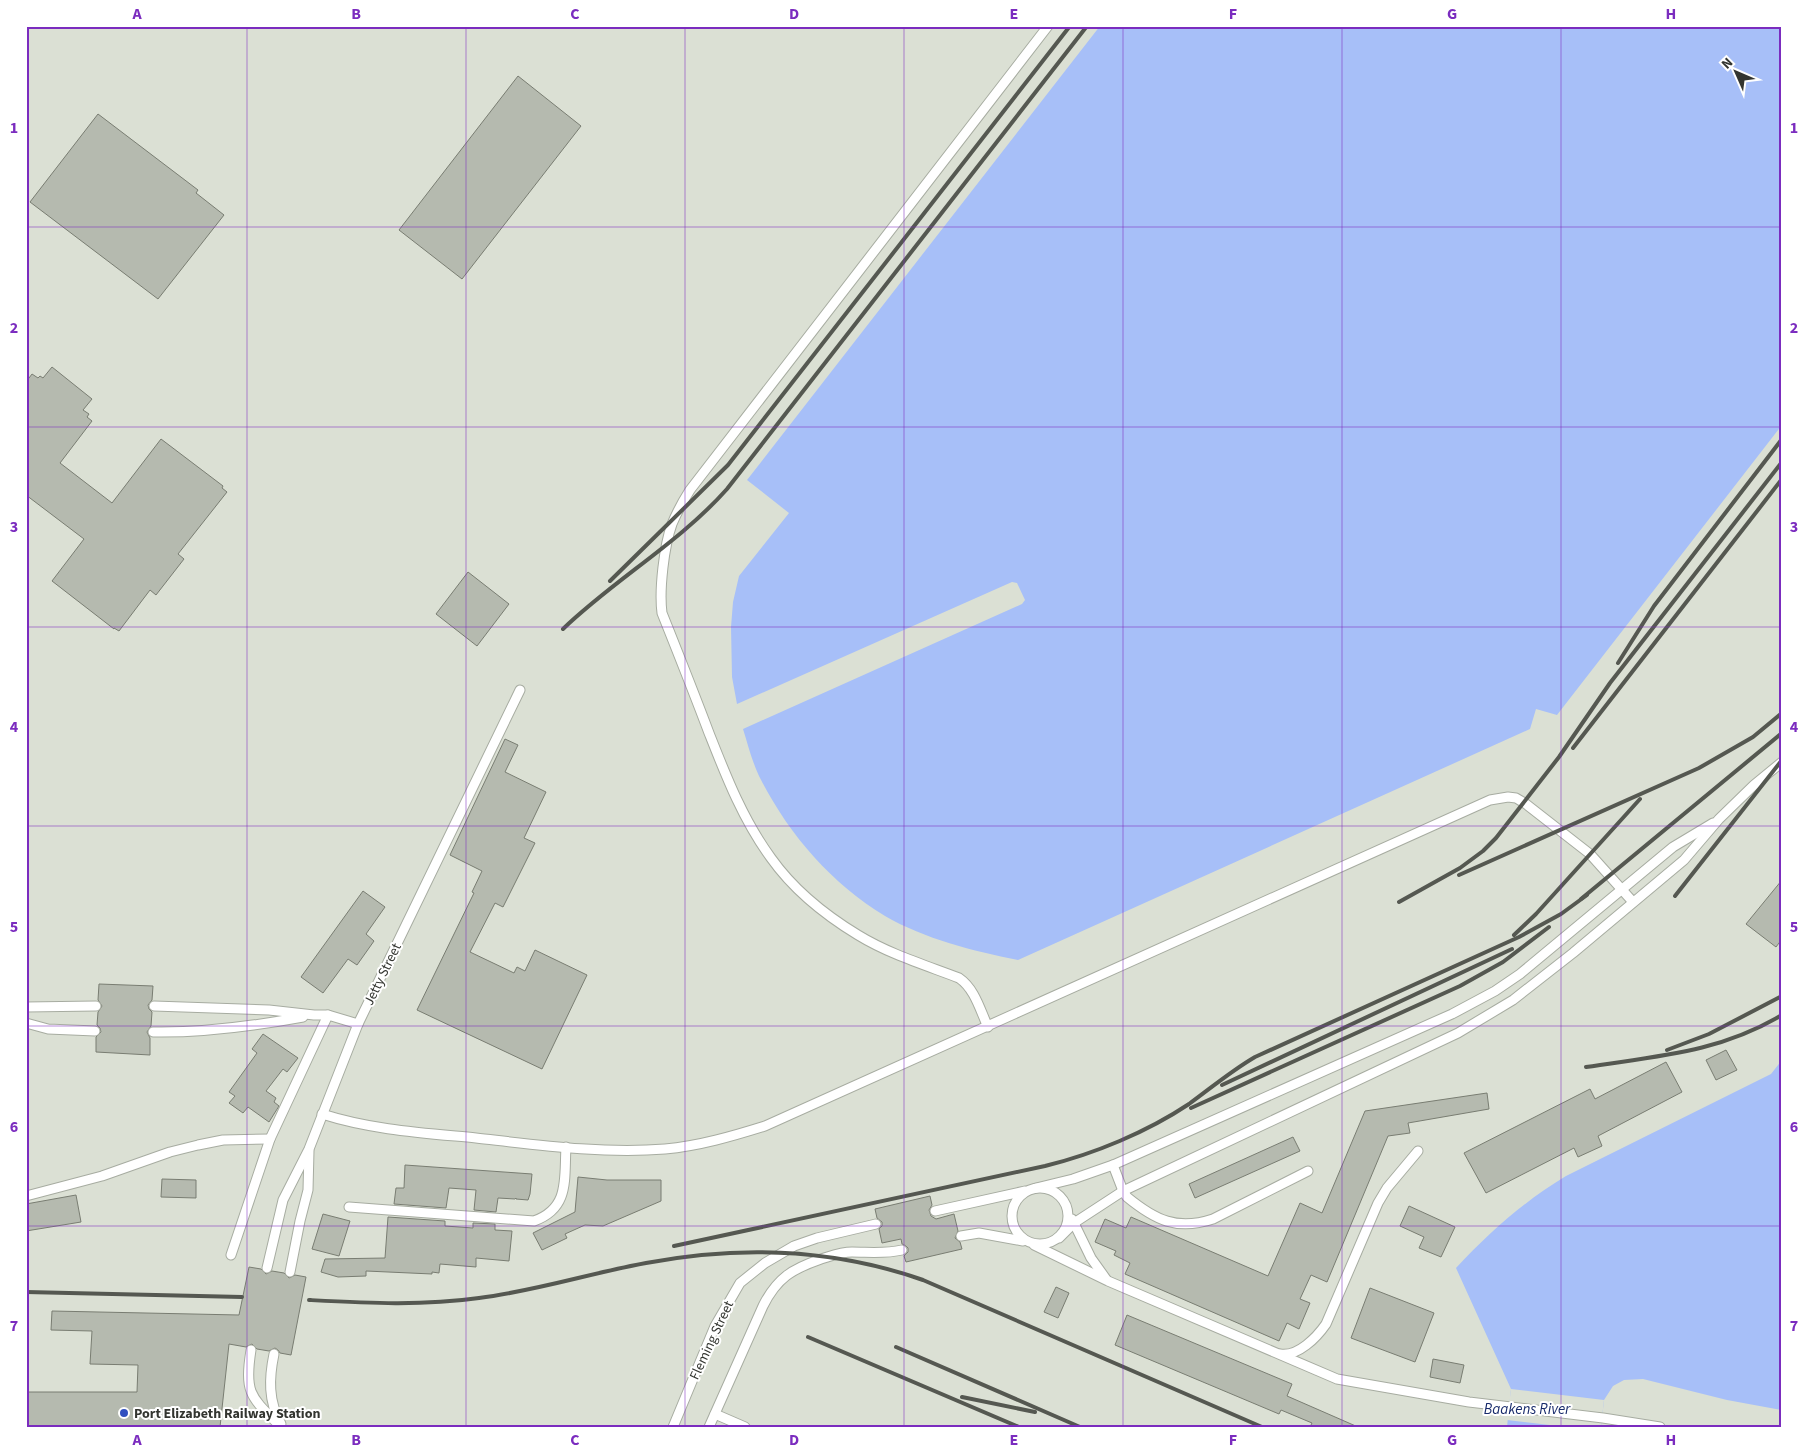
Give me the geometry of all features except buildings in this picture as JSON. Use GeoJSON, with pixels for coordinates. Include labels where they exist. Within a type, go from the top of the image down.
{"type":"FeatureCollection","features":[{"type":"Feature","properties":{"kind":"lane"},"geometry":{"type":"LineString","coordinates":[[988,1027],[971,990],[965,982],[898,955],[859,936],[829,916],[801,892],[771,858],[750,825],[727,778],[662,613],[661,592],[668,539],[680,507],[690,490],[1048,26]]}},
{"type":"Feature","properties":{"kind":"lane","name":"Jetty Street"},"geometry":{"type":"LineString","coordinates":[[267,1268],[283,1200],[309,1149],[358,1024],[520,690]]}},
{"type":"Feature","properties":{"kind":"lane"},"geometry":{"type":"LineString","coordinates":[[961,1236],[979,1233],[1043,1245],[1052,1242],[1059,1238],[1074,1223],[1123,1191],[1458,1033],[1513,1000],[1573,953],[1684,860],[1719,820],[1782,762]]}},
{"type":"Feature","properties":{"kind":"lane"},"geometry":{"type":"LineString","coordinates":[[322,1114],[347,1122],[398,1130],[566,1146],[638,1150],[698,1144],[734,1136],[765,1126],[1499,797],[1516,798],[1526,804],[1590,854],[1633,902]]}},
{"type":"Feature","properties":{"kind":"lane"},"geometry":{"type":"LineString","coordinates":[[935,1211],[1027,1191],[1073,1179],[1113,1165],[1452,1014],[1495,991],[1549,950],[1673,847],[1719,820]]}},
{"type":"Feature","properties":{"kind":"lane"},"geometry":{"type":"LineString","coordinates":[[26,1007],[96,1006]]}},
{"type":"Feature","properties":{"kind":"lane"},"geometry":{"type":"LineString","coordinates":[[154,1006],[269,1010],[328,1015],[358,1024]]}},
{"type":"Feature","properties":{"kind":"lane"},"geometry":{"type":"LineString","coordinates":[[153,1032],[185,1033],[256,1025],[314,1015]]}},
{"type":"Feature","properties":{"kind":"lane"},"geometry":{"type":"LineString","coordinates":[[231,1255],[270,1139],[328,1015]]}},
{"type":"Feature","properties":{"kind":"lane"},"geometry":{"type":"LineString","coordinates":[[26,1023],[48,1029],[95,1031]]}},
{"type":"Feature","properties":{"kind":"lane"},"geometry":{"type":"LineString","coordinates":[[26,1196],[102,1176],[170,1152],[198,1145],[224,1140],[270,1139]]}},
{"type":"Feature","properties":{"kind":"lane"},"geometry":{"type":"LineString","coordinates":[[349,1207],[534,1221],[550,1213],[559,1202],[565,1171],[566,1146]]}},
{"type":"Feature","properties":{"kind":"lane"},"geometry":{"type":"LineString","coordinates":[[290,1272],[308,1190],[309,1149]]}},
{"type":"Feature","properties":{"kind":"lane"},"geometry":{"type":"LineString","coordinates":[[1276,1354],[1292,1354],[1321,1332],[1378,1203],[1387,1188],[1418,1151]]}},
{"type":"Feature","properties":{"kind":"lane"},"geometry":{"type":"LineString","coordinates":[[1113,1165],[1123,1191],[1133,1201],[1164,1220],[1178,1224],[1190,1224],[1213,1219],[1308,1171]]}},
{"type":"Feature","properties":{"kind":"lane"},"geometry":{"type":"LineString","coordinates":[[1036,1188],[1053,1190],[1061,1196],[1091,1258],[1108,1281]]}},
{"type":"Feature","properties":{"kind":"lane"},"geometry":{"type":"LineString","coordinates":[[1027,1191],[1018,1199],[1011,1217],[1013,1227],[1018,1235],[1030,1243],[1108,1281],[1322,1373],[1350,1382],[1505,1407],[1604,1418],[1660,1427]]}},
{"type":"Feature","properties":{"kind":"lane"},"geometry":{"type":"LineString","coordinates":[[1059,1238],[1068,1222],[1066,1204]]}},
{"type":"Feature","properties":{"kind":"lane","name":"Fleming Street"},"geometry":{"type":"LineString","coordinates":[[673,1427],[715,1326],[740,1283],[765,1262],[794,1246],[817,1238],[876,1224]]}},
{"type":"Feature","properties":{"kind":"lane"},"geometry":{"type":"LineString","coordinates":[[709,1427],[763,1306],[772,1290],[782,1278],[799,1266],[839,1254],[850,1252],[881,1253],[902,1250]]}},
{"type":"Feature","properties":{"kind":"lane"},"geometry":{"type":"LineString","coordinates":[[251,1350],[248,1378],[249,1388],[261,1407],[282,1427]]}},
{"type":"Feature","properties":{"kind":"lane"},"geometry":{"type":"LineString","coordinates":[[274,1354],[270,1375],[270,1391],[274,1408],[282,1427]]}},
{"type":"Feature","properties":{"kind":"lane"},"geometry":{"type":"LineString","coordinates":[[715,1414],[745,1427]]}},
{"type":"Feature","properties":{"kind":"water"},"geometry":{"type":"Polygon","coordinates":[[[1100,26],[1782,26],[1782,425],[1557,715],[1536,709],[1530,729],[1018,960],[984,953],[916,931],[885,916],[846,888],[812,855],[770,797],[752,759],[743,729],[1022,604],[1025,600],[1017,583],[1012,582],[737,704],[732,677],[731,627],[733,602],[739,576],[789,513],[747,480],[1100,26]]]}},
{"type":"Feature","properties":{"kind":"water"},"geometry":{"type":"Polygon","coordinates":[[[1782,1060],[1782,1410],[1727,1400],[1643,1379],[1624,1380],[1613,1386],[1604,1400],[1601,1427],[1507,1427],[1511,1389],[1456,1268],[1508,1218],[1550,1186],[1566,1176],[1771,1074],[1782,1060]]]}},
{"type":"Feature","properties":{"kind":"pier","name":"Baakens River"},"geometry":{"type":"Polygon","coordinates":[[[1511,1389],[1604,1400],[1601,1427],[1567,1427],[1507,1420],[1511,1389]]]}},
{"type":"Feature","properties":{"kind":"railway"},"geometry":{"type":"LineString","coordinates":[[610,581],[728,465],[1070,26]]}},
{"type":"Feature","properties":{"kind":"railway"},"geometry":{"type":"LineString","coordinates":[[563,629],[688,527],[727,489],[1087,26]]}},
{"type":"Feature","properties":{"kind":"railway"},"geometry":{"type":"LineString","coordinates":[[1618,663],[1654,606],[1782,439]]}},
{"type":"Feature","properties":{"kind":"railway"},"geometry":{"type":"LineString","coordinates":[[1399,902],[1460,868],[1483,851],[1496,838],[1559,757],[1610,683],[1782,462]]}},
{"type":"Feature","properties":{"kind":"railway"},"geometry":{"type":"LineString","coordinates":[[1573,748],[1782,479]]}},
{"type":"Feature","properties":{"kind":"railway"},"geometry":{"type":"LineString","coordinates":[[1459,875],[1699,768],[1753,737],[1782,713]]}},
{"type":"Feature","properties":{"kind":"railway"},"geometry":{"type":"LineString","coordinates":[[1581,899],[1782,733]]}},
{"type":"Feature","properties":{"kind":"railway"},"geometry":{"type":"LineString","coordinates":[[1675,896],[1782,760]]}},
{"type":"Feature","properties":{"kind":"railway"},"geometry":{"type":"LineString","coordinates":[[1514,935],[1536,914],[1640,799]]}},
{"type":"Feature","properties":{"kind":"railway"},"geometry":{"type":"LineString","coordinates":[[674,1246],[1045,1166],[1120,1141],[1173,1114],[1255,1057],[1519,937],[1561,914],[1587,895]]}},
{"type":"Feature","properties":{"kind":"railway"},"geometry":{"type":"LineString","coordinates":[[1191,1108],[1460,986],[1503,962],[1549,927]]}},
{"type":"Feature","properties":{"kind":"railway"},"geometry":{"type":"LineString","coordinates":[[1222,1085],[1512,949]]}},
{"type":"Feature","properties":{"kind":"railway"},"geometry":{"type":"LineString","coordinates":[[1667,1050],[1709,1034],[1782,996]]}},
{"type":"Feature","properties":{"kind":"railway"},"geometry":{"type":"LineString","coordinates":[[1586,1067],[1662,1056],[1711,1045],[1758,1028],[1782,1015]]}},
{"type":"Feature","properties":{"kind":"railway"},"geometry":{"type":"LineString","coordinates":[[309,1300],[394,1303],[458,1301],[521,1291],[625,1267],[681,1257],[751,1252],[820,1256],[855,1261],[923,1280],[1262,1427]]}},
{"type":"Feature","properties":{"kind":"railway"},"geometry":{"type":"LineString","coordinates":[[26,1292],[242,1297]]}},
{"type":"Feature","properties":{"kind":"railway"},"geometry":{"type":"LineString","coordinates":[[808,1337],[1019,1427]]}},
{"type":"Feature","properties":{"kind":"railway"},"geometry":{"type":"LineString","coordinates":[[896,1347],[1080,1427]]}},
{"type":"Feature","properties":{"kind":"railway"},"geometry":{"type":"LineString","coordinates":[[962,1397],[1035,1412]]}},
{"type":"Feature","properties":{"kind":"place","name":"Port Elizabeth Railway Station"},"geometry":{"type":"Point","coordinates":[124,1413]}}]}
